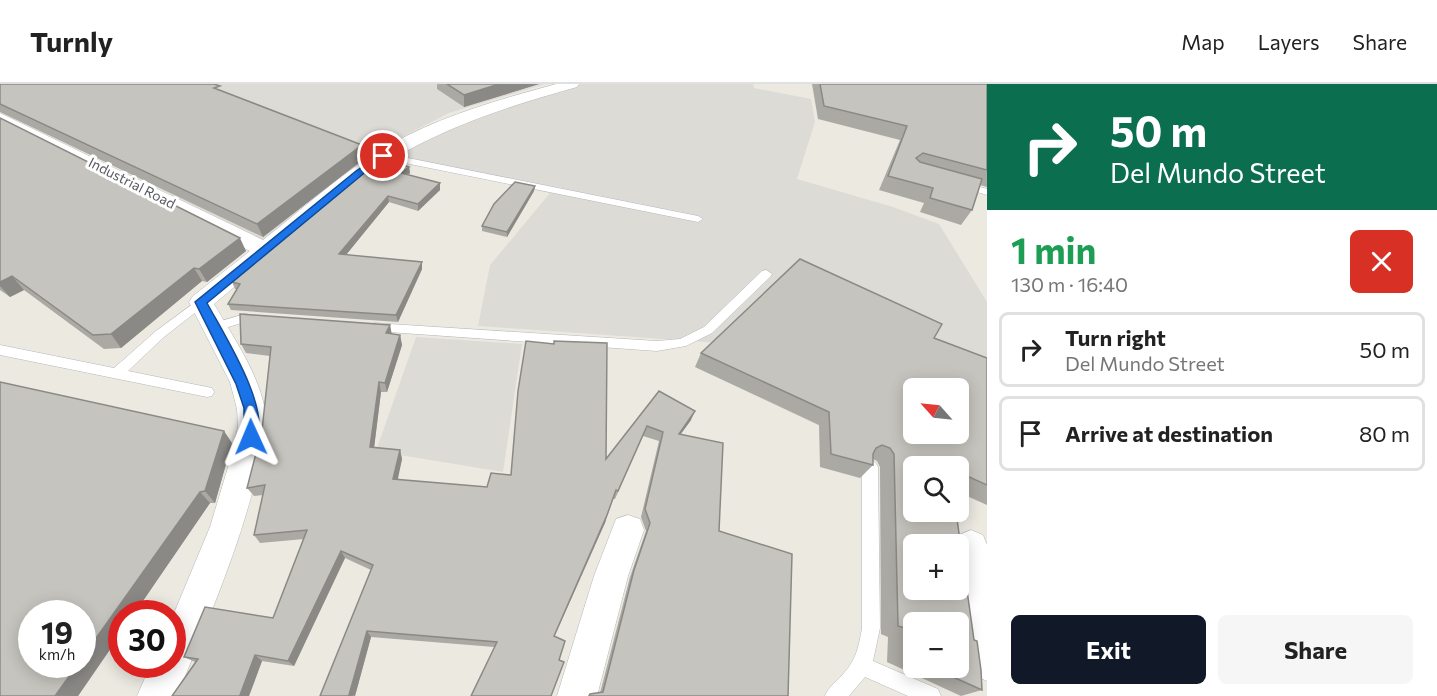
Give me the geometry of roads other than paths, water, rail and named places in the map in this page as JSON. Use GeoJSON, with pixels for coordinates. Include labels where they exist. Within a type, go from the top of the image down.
{"type":"FeatureCollection","features":[{"type":"Feature","properties":{"kind":"street"},"geometry":{"type":"LineString","coordinates":[[186,632],[208,582],[228,526],[251,437],[252,415],[247,395],[208,314],[264,249],[359,172],[383,156],[444,126],[572,84]]}},
{"type":"Feature","properties":{"kind":"street","name":"Industrial Road"},"geometry":{"type":"LineString","coordinates":[[0,118],[264,249]]}},
{"type":"Feature","properties":{"kind":"street"},"geometry":{"type":"LineString","coordinates":[[577,696],[611,576],[628,530]]}},
{"type":"Feature","properties":{"kind":"street"},"geometry":{"type":"LineString","coordinates":[[971,546],[987,662]]}},
{"type":"Feature","properties":{"kind":"street"},"geometry":{"type":"LineString","coordinates":[[157,696],[165,678]]}},
{"type":"Feature","properties":{"kind":"lane"},"geometry":{"type":"LineString","coordinates":[[383,156],[698,219]]}},
{"type":"Feature","properties":{"kind":"lane"},"geometry":{"type":"LineString","coordinates":[[956,183],[987,192]]}},
{"type":"Feature","properties":{"kind":"lane"},"geometry":{"type":"LineString","coordinates":[[363,326],[657,346],[682,343],[708,330],[766,274]]}},
{"type":"Feature","properties":{"kind":"lane"},"geometry":{"type":"LineString","coordinates":[[117,374],[160,334],[208,314],[269,320]]}},
{"type":"Feature","properties":{"kind":"lane"},"geometry":{"type":"LineString","coordinates":[[0,350],[207,392]]}},
{"type":"Feature","properties":{"kind":"lane"},"geometry":{"type":"LineString","coordinates":[[835,696],[862,666],[871,628],[870,467]]}},
{"type":"Feature","properties":{"kind":"lane"},"geometry":{"type":"LineString","coordinates":[[862,666],[931,696]]}}]}
